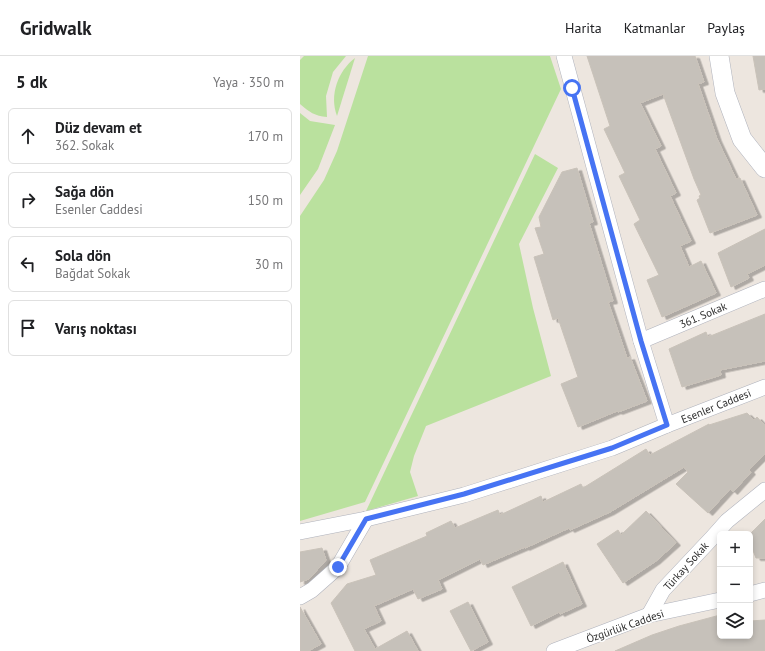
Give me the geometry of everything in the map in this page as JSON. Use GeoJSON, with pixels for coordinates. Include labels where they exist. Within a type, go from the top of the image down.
{"type":"FeatureCollection","features":[{"type":"Feature","properties":{"kind":"street"},"geometry":{"type":"LineString","coordinates":[[564,56],[641,341],[667,425]]}},
{"type":"Feature","properties":{"kind":"street"},"geometry":{"type":"LineString","coordinates":[[719,56],[725,93],[742,139],[765,168]]}},
{"type":"Feature","properties":{"kind":"street","name":"361. Sokak"},"geometry":{"type":"LineString","coordinates":[[641,341],[765,289]]}},
{"type":"Feature","properties":{"kind":"street","name":"Esenler Caddesi"},"geometry":{"type":"LineString","coordinates":[[300,532],[366,519],[464,494],[598,453],[765,387]]}},
{"type":"Feature","properties":{"kind":"street","name":"Türkay Sokak"},"geometry":{"type":"LineString","coordinates":[[649,615],[663,590],[710,539],[727,521],[765,490]]}},
{"type":"Feature","properties":{"kind":"street"},"geometry":{"type":"LineString","coordinates":[[300,597],[312,590],[338,567],[366,519]]}},
{"type":"Feature","properties":{"kind":"street"},"geometry":{"type":"LineString","coordinates":[[753,593],[765,590]]}},
{"type":"Feature","properties":{"kind":"street","name":"Özgürlük Caddesi"},"geometry":{"type":"LineString","coordinates":[[554,651],[649,615],[717,601]]}},
{"type":"Feature","properties":{"kind":"green space"},"geometry":{"type":"Polygon","coordinates":[[[304,56],[346,56],[333,72],[326,96],[327,117],[312,113],[300,104],[300,60],[304,56]]]}},
{"type":"Feature","properties":{"kind":"green space"},"geometry":{"type":"Polygon","coordinates":[[[368,56],[550,56],[561,89],[365,502],[300,521],[300,216],[324,180],[337,151],[368,56]]]}},
{"type":"Feature","properties":{"kind":"green space"},"geometry":{"type":"Polygon","coordinates":[[[355,58],[337,116],[334,100],[337,84],[344,70],[355,58]]]}},
{"type":"Feature","properties":{"kind":"green space"},"geometry":{"type":"Polygon","coordinates":[[[300,113],[310,121],[335,125],[318,169],[300,195],[300,113]]]}},
{"type":"Feature","properties":{"kind":"green space"},"geometry":{"type":"Polygon","coordinates":[[[535,154],[558,168],[519,244],[533,308],[551,376],[426,426],[414,456],[410,472],[418,496],[366,511],[535,154]]]}},
{"type":"Feature","properties":{"kind":"building"},"geometry":{"type":"Polygon","coordinates":[[[587,56],[695,56],[704,82],[698,84],[717,139],[736,179],[740,178],[757,215],[710,233],[697,200],[701,195],[663,94],[640,103],[661,146],[655,149],[676,193],[670,196],[691,241],[680,246],[689,267],[701,261],[716,293],[662,317],[647,280],[659,275],[634,224],[640,220],[619,176],[625,173],[604,129],[610,126],[587,56]]]}},
{"type":"Feature","properties":{"kind":"building"},"geometry":{"type":"Polygon","coordinates":[[[753,56],[765,56],[765,89],[759,90],[753,56]]]}},
{"type":"Feature","properties":{"kind":"building"},"geometry":{"type":"Polygon","coordinates":[[[577,168],[593,222],[589,223],[613,301],[608,302],[627,358],[630,357],[647,401],[618,412],[617,411],[578,427],[561,384],[578,377],[558,318],[553,320],[534,257],[544,254],[535,228],[541,227],[539,217],[562,172],[577,168]]]}},
{"type":"Feature","properties":{"kind":"building"},"geometry":{"type":"Polygon","coordinates":[[[765,229],[765,265],[747,274],[749,278],[731,287],[718,253],[765,229]]]}},
{"type":"Feature","properties":{"kind":"building"},"geometry":{"type":"Polygon","coordinates":[[[765,314],[765,361],[720,370],[721,375],[682,387],[669,349],[706,332],[708,337],[765,314]]]}},
{"type":"Feature","properties":{"kind":"building"},"geometry":{"type":"Polygon","coordinates":[[[747,413],[754,420],[757,417],[765,426],[765,454],[749,470],[751,472],[733,492],[730,489],[708,513],[676,484],[688,472],[684,467],[610,512],[570,530],[569,528],[483,565],[480,559],[438,580],[442,589],[418,599],[413,589],[374,606],[381,621],[364,629],[375,649],[407,631],[418,651],[355,651],[331,603],[347,584],[376,575],[370,560],[427,536],[426,533],[451,521],[455,528],[498,510],[500,515],[541,496],[543,502],[581,484],[583,488],[646,449],[650,455],[709,424],[747,413]]]}},
{"type":"Feature","properties":{"kind":"building"},"geometry":{"type":"Polygon","coordinates":[[[646,511],[676,543],[656,561],[623,583],[597,544],[618,530],[621,535],[646,511]]]}},
{"type":"Feature","properties":{"kind":"building"},"geometry":{"type":"Polygon","coordinates":[[[765,519],[765,558],[756,558],[753,550],[753,531],[765,519]]]}},
{"type":"Feature","properties":{"kind":"building"},"geometry":{"type":"Polygon","coordinates":[[[322,548],[326,560],[309,579],[300,582],[300,552],[322,548]]]}},
{"type":"Feature","properties":{"kind":"building"},"geometry":{"type":"Polygon","coordinates":[[[563,562],[582,604],[560,614],[559,612],[531,626],[512,587],[563,562]]]}},
{"type":"Feature","properties":{"kind":"building"},"geometry":{"type":"Polygon","coordinates":[[[468,602],[488,642],[471,651],[450,611],[468,602]]]}},
{"type":"Feature","properties":{"kind":"building"},"geometry":{"type":"Polygon","coordinates":[[[300,607],[321,644],[308,651],[300,651],[300,607]]]}},
{"type":"Feature","properties":{"kind":"building"},"geometry":{"type":"Polygon","coordinates":[[[717,616],[717,639],[753,639],[753,621],[765,620],[765,651],[615,651],[652,635],[717,616]]]}},
{"type":"Feature","properties":{"kind":"route"},"geometry":{"type":"LineString","coordinates":[[338,567],[366,519],[464,494],[612,448],[667,425],[641,341],[572,88]]}}]}
